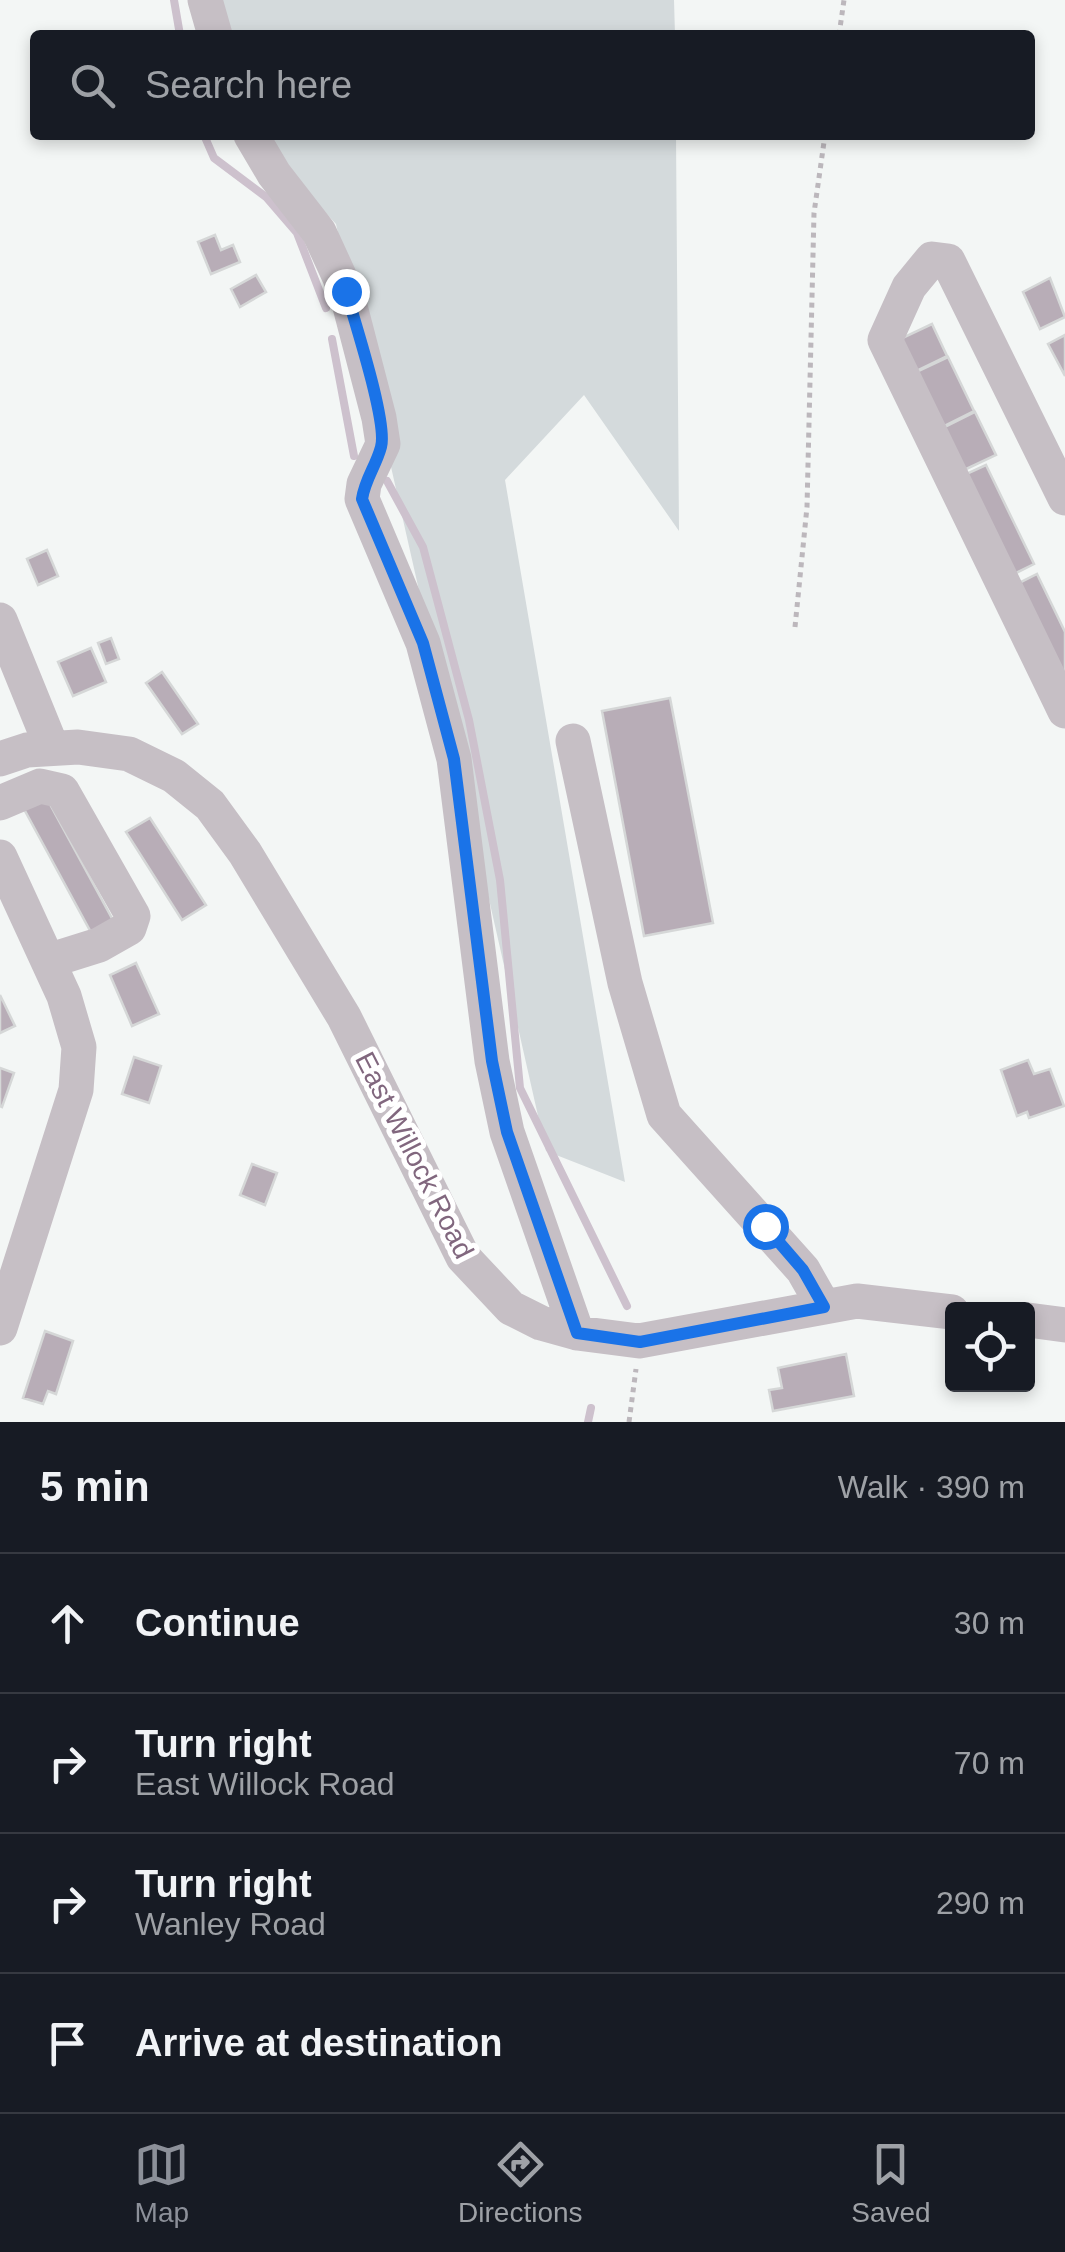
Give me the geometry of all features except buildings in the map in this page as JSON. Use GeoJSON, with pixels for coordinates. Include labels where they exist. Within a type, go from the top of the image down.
{"type":"FeatureCollection","features":[{"type":"Feature","properties":{"kind":"street"},"geometry":{"type":"LineString","coordinates":[[205,0],[214,30]]}},
{"type":"Feature","properties":{"kind":"street"},"geometry":{"type":"LineString","coordinates":[[254,140],[274,174],[320,232],[346,291],[383,444],[364,484],[362,499],[423,643],[450,742],[492,1061],[507,1132],[577,1333]]}},
{"type":"Feature","properties":{"kind":"street"},"geometry":{"type":"LineString","coordinates":[[1065,498],[948,261],[932,259],[909,287],[885,340],[1065,711]]}},
{"type":"Feature","properties":{"kind":"street"},"geometry":{"type":"LineString","coordinates":[[0,620],[52,748]]}},
{"type":"Feature","properties":{"kind":"street"},"geometry":{"type":"LineString","coordinates":[[573,740],[625,983],[664,1115],[803,1270],[824,1307]]}},
{"type":"Feature","properties":{"kind":"street","name":"East Willock Road"},"geometry":{"type":"LineString","coordinates":[[0,760],[27,750],[52,748],[78,747],[129,754],[174,776],[210,806],[245,854],[344,1017],[463,1258],[510,1308],[577,1333],[640,1342],[857,1300],[945,1311]]}},
{"type":"Feature","properties":{"kind":"street"},"geometry":{"type":"LineString","coordinates":[[0,803],[40,786],[62,791],[133,916],[128,928],[99,944],[48,961]]}},
{"type":"Feature","properties":{"kind":"street"},"geometry":{"type":"LineString","coordinates":[[0,857],[64,996],[79,1047],[76,1090],[0,1328]]}},
{"type":"Feature","properties":{"kind":"street"},"geometry":{"type":"LineString","coordinates":[[1035,1321],[1065,1324]]}},
{"type":"Feature","properties":{"kind":"path"},"geometry":{"type":"LineString","coordinates":[[840,30],[844,0]]}},
{"type":"Feature","properties":{"kind":"path"},"geometry":{"type":"LineString","coordinates":[[795,627],[807,507],[814,213],[824,140]]}},
{"type":"Feature","properties":{"kind":"path"},"geometry":{"type":"LineString","coordinates":[[628,1422],[640,1342]]}},
{"type":"Feature","properties":{"kind":"shaded area"},"geometry":{"type":"Polygon","coordinates":[[[215,0],[674,0],[675,30],[223,30],[215,0]]]}},
{"type":"Feature","properties":{"kind":"shaded area"},"geometry":{"type":"Polygon","coordinates":[[[258,140],[676,140],[679,531],[584,395],[505,480],[625,1182],[546,1151],[336,224],[258,140]]]}},
{"type":"Feature","properties":{"kind":"waterway"},"geometry":{"type":"LineString","coordinates":[[174,0],[179,30]]}},
{"type":"Feature","properties":{"kind":"waterway"},"geometry":{"type":"LineString","coordinates":[[206,140],[214,158],[266,197],[297,233],[326,308]]}},
{"type":"Feature","properties":{"kind":"waterway"},"geometry":{"type":"LineString","coordinates":[[332,339],[354,456]]}},
{"type":"Feature","properties":{"kind":"waterway"},"geometry":{"type":"LineString","coordinates":[[387,481],[423,547],[469,720],[500,880],[520,1088],[627,1306]]}},
{"type":"Feature","properties":{"kind":"waterway"},"geometry":{"type":"LineString","coordinates":[[588,1422],[591,1408]]}},
{"type":"Feature","properties":{"kind":"route"},"geometry":{"type":"LineString","coordinates":[[346,291],[383,444],[364,484],[362,499],[423,643],[454,759],[492,1061],[507,1132],[577,1333],[640,1342],[824,1307],[803,1270],[765,1226]]}}]}
